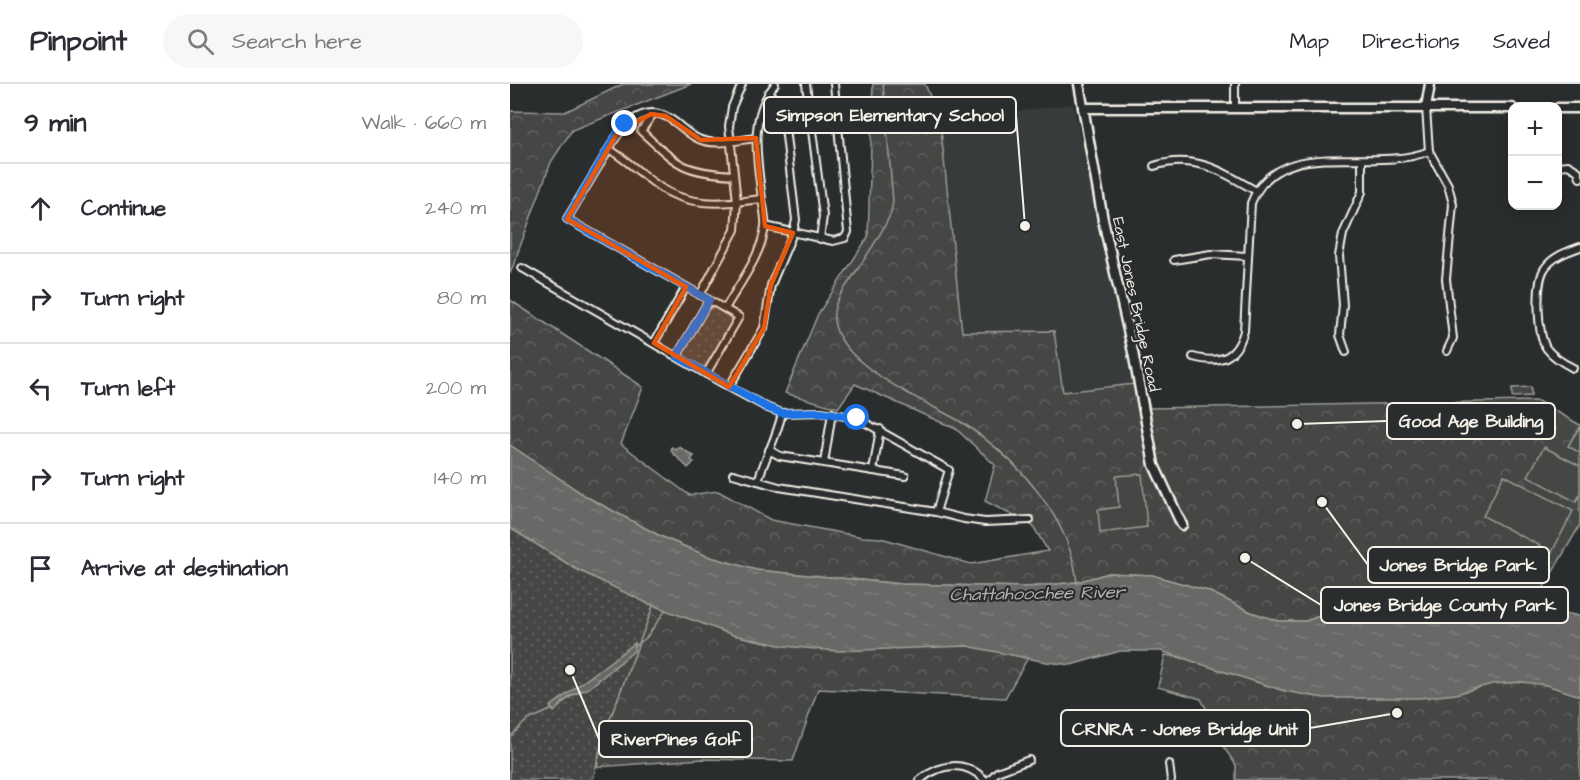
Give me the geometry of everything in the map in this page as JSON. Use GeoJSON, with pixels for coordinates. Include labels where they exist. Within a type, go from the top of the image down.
{"type":"FeatureCollection","features":[{"type":"Feature","properties":{"kind":"street"},"geometry":{"type":"LineString","coordinates":[[700,295],[735,230],[737,202],[730,141],[732,107],[742,84]]}},
{"type":"Feature","properties":{"kind":"street"},"geometry":{"type":"LineString","coordinates":[[725,309],[753,259],[765,226],[756,138],[761,105],[775,84]]}},
{"type":"Feature","properties":{"kind":"street"},"geometry":{"type":"LineString","coordinates":[[806,84],[823,216],[819,239]]}},
{"type":"Feature","properties":{"kind":"street"},"geometry":{"type":"LineString","coordinates":[[765,226],[832,241],[845,238],[848,232],[849,213],[834,84]]}},
{"type":"Feature","properties":{"kind":"street","name":"East Jones Bridge Road"},"geometry":{"type":"LineString","coordinates":[[1079,84],[1103,220],[1133,352],[1154,465],[1182,525]]}},
{"type":"Feature","properties":{"kind":"street"},"geometry":{"type":"LineString","coordinates":[[1235,84],[1235,107]]}},
{"type":"Feature","properties":{"kind":"street"},"geometry":{"type":"LineString","coordinates":[[1430,84],[1426,108],[1429,151],[1449,185],[1453,204],[1446,279],[1453,338],[1447,351]]}},
{"type":"Feature","properties":{"kind":"street"},"geometry":{"type":"LineString","coordinates":[[729,387],[764,328],[771,285],[793,233],[796,220],[782,103],[768,93]]}},
{"type":"Feature","properties":{"kind":"street"},"geometry":{"type":"LineString","coordinates":[[1083,108],[1508,108]]}},
{"type":"Feature","properties":{"kind":"street"},"geometry":{"type":"LineString","coordinates":[[1562,108],[1580,108]]}},
{"type":"Feature","properties":{"kind":"street"},"geometry":{"type":"LineString","coordinates":[[653,114],[641,131],[670,159],[695,172],[734,174]]}},
{"type":"Feature","properties":{"kind":"street"},"geometry":{"type":"LineString","coordinates":[[706,374],[739,317],[567,219],[625,124],[653,114],[666,116],[701,140],[730,141],[756,138]]}},
{"type":"Feature","properties":{"kind":"street"},"geometry":{"type":"LineString","coordinates":[[609,149],[672,194],[707,204],[762,199]]}},
{"type":"Feature","properties":{"kind":"street"},"geometry":{"type":"LineString","coordinates":[[1193,357],[1211,362],[1222,359],[1241,342],[1244,331],[1249,217],[1256,190],[1274,171],[1303,161],[1412,158],[1429,151]]}},
{"type":"Feature","properties":{"kind":"street"},"geometry":{"type":"LineString","coordinates":[[1346,352],[1340,335],[1342,305],[1339,256],[1343,234],[1362,192],[1362,160]]}},
{"type":"Feature","properties":{"kind":"street"},"geometry":{"type":"LineString","coordinates":[[1154,166],[1169,161],[1197,162],[1220,170],[1256,190]]}},
{"type":"Feature","properties":{"kind":"street"},"geometry":{"type":"LineString","coordinates":[[1562,166],[1568,165],[1578,171],[1580,178]]}},
{"type":"Feature","properties":{"kind":"street"},"geometry":{"type":"LineString","coordinates":[[1573,368],[1558,360],[1546,348],[1540,334],[1539,299],[1543,270],[1552,260],[1580,247]]}},
{"type":"Feature","properties":{"kind":"street"},"geometry":{"type":"LineString","coordinates":[[1174,260],[1211,254],[1247,256]]}},
{"type":"Feature","properties":{"kind":"street"},"geometry":{"type":"LineString","coordinates":[[522,268],[768,408],[782,413],[832,413],[857,418],[880,429],[949,470],[936,512]]}},
{"type":"Feature","properties":{"kind":"street"},"geometry":{"type":"LineString","coordinates":[[654,343],[686,286]]}},
{"type":"Feature","properties":{"kind":"street"},"geometry":{"type":"LineString","coordinates":[[677,356],[709,300]]}},
{"type":"Feature","properties":{"kind":"street"},"geometry":{"type":"LineString","coordinates":[[758,481],[769,450],[776,438],[782,413]]}},
{"type":"Feature","properties":{"kind":"street"},"geometry":{"type":"LineString","coordinates":[[824,463],[832,413]]}},
{"type":"Feature","properties":{"kind":"street"},"geometry":{"type":"LineString","coordinates":[[873,471],[880,429]]}},
{"type":"Feature","properties":{"kind":"street"},"geometry":{"type":"LineString","coordinates":[[769,450],[780,456],[905,476]]}},
{"type":"Feature","properties":{"kind":"street"},"geometry":{"type":"LineString","coordinates":[[734,474],[758,481],[985,522],[1030,520]]}},
{"type":"Feature","properties":{"kind":"street"},"geometry":{"type":"LineString","coordinates":[[920,780],[934,770],[951,765],[972,769],[987,780],[997,772],[1029,760]]}},
{"type":"Feature","properties":{"kind":"street"},"geometry":{"type":"LineString","coordinates":[[1169,764],[1171,780]]}},
{"type":"Feature","properties":{"kind":"highlighted area"},"geometry":{"type":"Polygon","coordinates":[[[651,114],[666,116],[701,140],[756,138],[765,226],[793,233],[771,285],[764,328],[729,387],[654,343],[686,287],[567,219],[618,132],[651,114]]]}},
{"type":"Feature","properties":{"kind":"shaded area"},"geometry":{"type":"Polygon","coordinates":[[[1073,104],[1134,384],[1063,392],[1054,331],[962,332],[940,121],[1073,104]]]}},
{"type":"Feature","properties":{"kind":"green space"},"geometry":{"type":"Polygon","coordinates":[[[623,84],[691,84],[572,130],[551,162],[510,274],[510,111],[565,112],[623,84]]]}},
{"type":"Feature","properties":{"kind":"green space"},"geometry":{"type":"Polygon","coordinates":[[[873,84],[925,84],[940,121],[962,332],[1054,331],[1063,392],[1143,383],[1150,408],[1538,401],[1580,425],[1580,525],[1533,606],[1463,593],[1408,591],[1340,608],[1306,621],[1278,621],[1251,612],[1208,591],[1152,575],[1109,573],[1077,582],[1028,587],[902,584],[756,570],[707,556],[660,536],[587,497],[510,445],[510,300],[643,387],[621,444],[689,495],[718,491],[771,520],[863,537],[881,538],[971,564],[1048,551],[1033,526],[985,501],[995,465],[956,429],[855,384],[838,408],[785,393],[818,314],[868,237],[873,84]]]}},
{"type":"Feature","properties":{"kind":"green space"},"geometry":{"type":"Polygon","coordinates":[[[714,307],[729,316],[732,324],[708,366],[701,367],[685,358],[683,351],[708,308],[714,307]]]}},
{"type":"Feature","properties":{"kind":"green space"},"geometry":{"type":"Polygon","coordinates":[[[1531,387],[1531,396],[1512,397],[1512,388],[1531,387]]]}},
{"type":"Feature","properties":{"kind":"green space"},"geometry":{"type":"Polygon","coordinates":[[[1580,426],[1580,453],[1568,446],[1580,426]]]}},
{"type":"Feature","properties":{"kind":"green space"},"geometry":{"type":"Polygon","coordinates":[[[1544,447],[1580,466],[1580,494],[1576,502],[1528,476],[1544,447]]]}},
{"type":"Feature","properties":{"kind":"green space"},"geometry":{"type":"Polygon","coordinates":[[[1142,474],[1147,527],[1100,533],[1098,510],[1119,507],[1116,476],[1142,474]]]}},
{"type":"Feature","properties":{"kind":"green space"},"geometry":{"type":"Polygon","coordinates":[[[1504,475],[1573,511],[1552,552],[1483,516],[1504,475]]]}},
{"type":"Feature","properties":{"kind":"green space"},"geometry":{"type":"Polygon","coordinates":[[[510,522],[656,599],[602,740],[593,780],[510,780],[510,522]]]}},
{"type":"Feature","properties":{"kind":"green space"},"geometry":{"type":"Polygon","coordinates":[[[656,599],[1041,635],[1005,698],[818,689],[793,761],[702,759],[597,767],[602,740],[656,599]]]}},
{"type":"Feature","properties":{"kind":"green space"},"geometry":{"type":"Polygon","coordinates":[[[1165,655],[1227,665],[1489,680],[1537,679],[1580,691],[1580,780],[1236,780],[1236,765],[1214,733],[1214,724],[1201,699],[1158,687],[1165,655]]]}},
{"type":"Feature","properties":{"kind":"water","name":"Chattahoochee River"},"geometry":{"type":"Polygon","coordinates":[[[510,445],[587,497],[660,536],[707,556],[756,570],[902,584],[1028,587],[1077,582],[1109,573],[1152,575],[1208,591],[1251,612],[1278,621],[1306,621],[1377,596],[1408,591],[1464,593],[1580,616],[1580,696],[1546,685],[1522,682],[1492,684],[1456,694],[1420,698],[1324,698],[1284,691],[1161,651],[1120,651],[1071,665],[967,646],[837,651],[784,646],[733,635],[649,604],[576,569],[510,528],[510,445]]]}},
{"type":"Feature","properties":{"kind":"water"},"geometry":{"type":"Polygon","coordinates":[[[672,447],[676,450],[679,447],[694,456],[691,460],[694,462],[688,468],[671,451],[672,447]]]}},
{"type":"Feature","properties":{"kind":"water"},"geometry":{"type":"Polygon","coordinates":[[[635,643],[634,651],[589,688],[570,696],[554,712],[550,707],[635,643]]]}},
{"type":"Feature","properties":{"kind":"waterway","name":"Chattahoochee River"},"geometry":{"type":"LineString","coordinates":[[883,84],[893,201],[891,213],[878,238],[838,300],[835,307],[835,327],[845,345],[861,362],[882,378],[966,425],[1005,456],[1023,474],[1039,494],[1065,537],[1073,560],[1077,584]]}},
{"type":"Feature","properties":{"kind":"waterway"},"geometry":{"type":"LineString","coordinates":[[635,646],[646,638],[665,611]]}},
{"type":"Feature","properties":{"kind":"waterway"},"geometry":{"type":"LineString","coordinates":[[562,703],[578,692]]}},
{"type":"Feature","properties":{"kind":"waterway"},"geometry":{"type":"LineString","coordinates":[[510,737],[526,721],[553,709]]}},
{"type":"Feature","properties":{"kind":"place","name":"Simpson Elementary School"},"geometry":{"type":"Point","coordinates":[1025,226]}},
{"type":"Feature","properties":{"kind":"place","name":"Good Age Building"},"geometry":{"type":"Point","coordinates":[1297,424]}},
{"type":"Feature","properties":{"kind":"place","name":"Jones Bridge Park"},"geometry":{"type":"Point","coordinates":[1322,502]}},
{"type":"Feature","properties":{"kind":"place","name":"Jones Bridge County Park"},"geometry":{"type":"Point","coordinates":[1245,558]}},
{"type":"Feature","properties":{"kind":"place","name":"RiverPines Golf"},"geometry":{"type":"Point","coordinates":[570,670]}},
{"type":"Feature","properties":{"kind":"place","name":"CRNRA - Jones Bridge Unit"},"geometry":{"type":"Point","coordinates":[1397,713]}},
{"type":"Feature","properties":{"kind":"route"},"geometry":{"type":"LineString","coordinates":[[625,124],[618,132],[567,219],[709,300],[677,356],[768,408],[782,413],[821,412],[857,418]]}}]}
